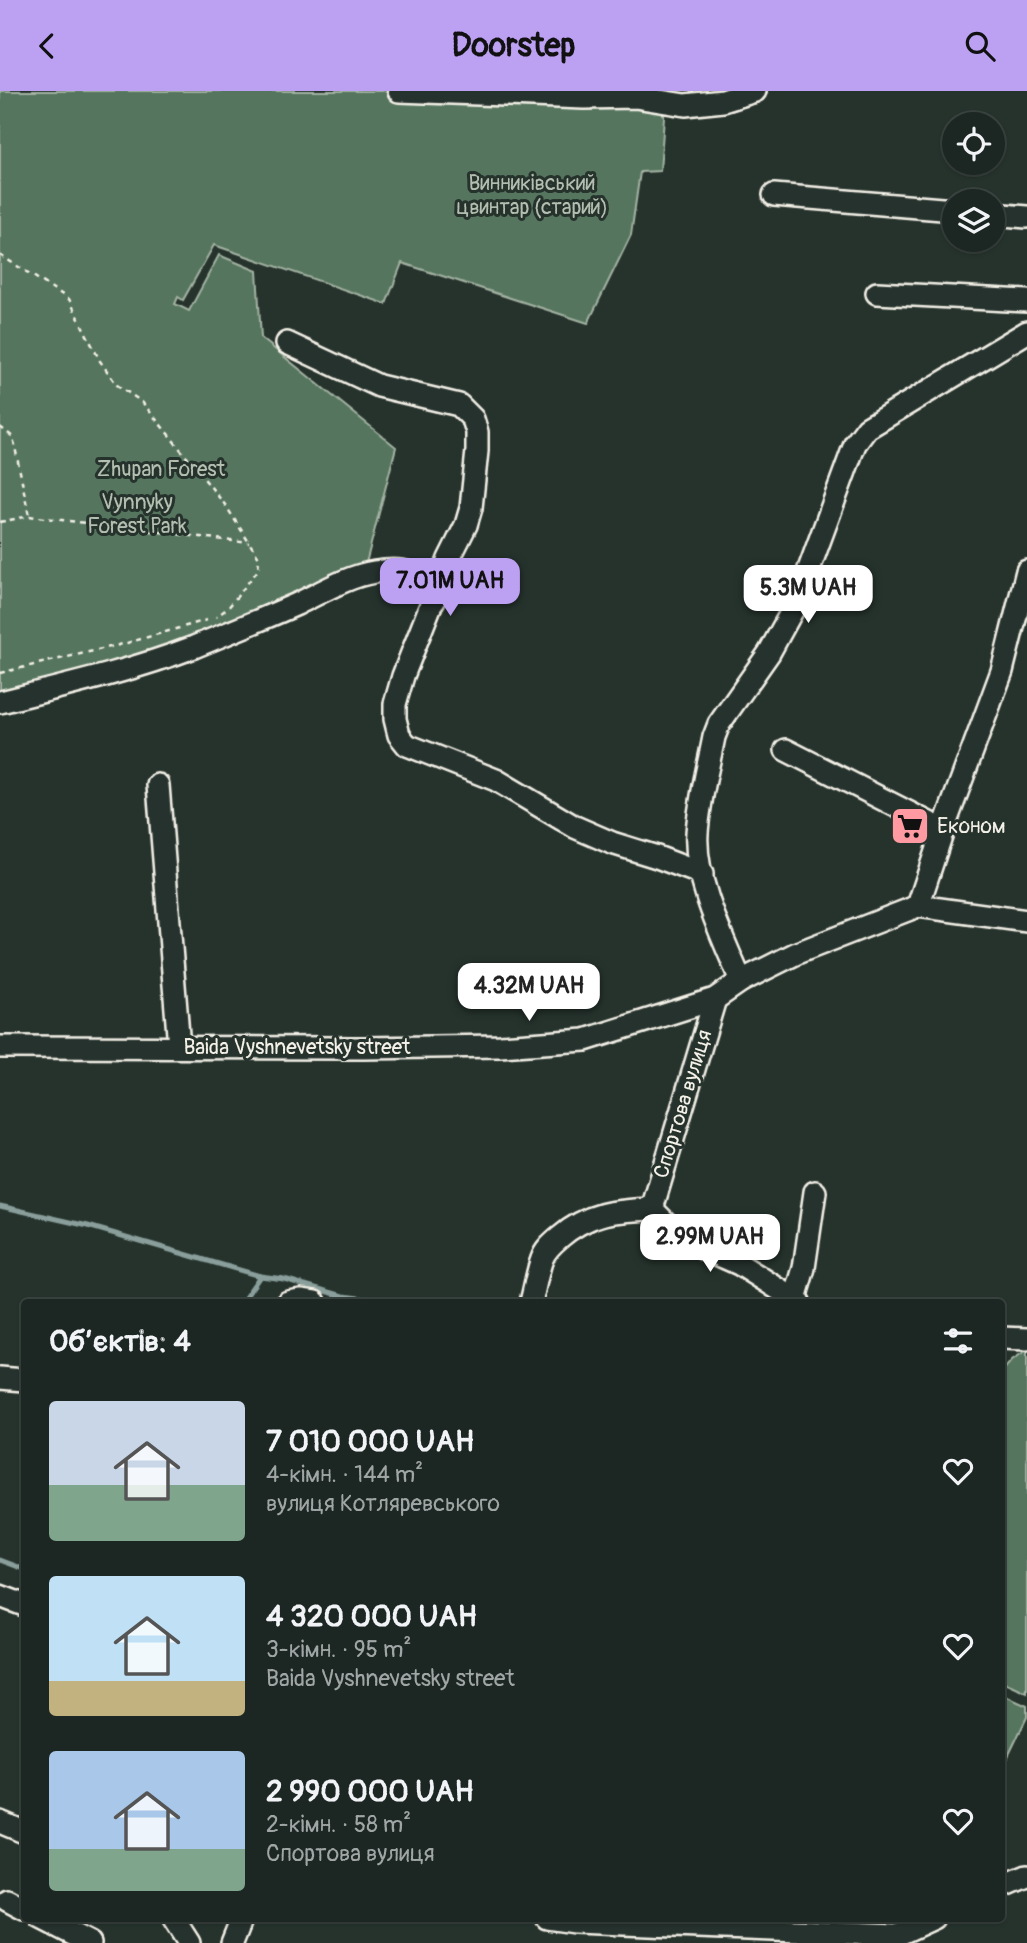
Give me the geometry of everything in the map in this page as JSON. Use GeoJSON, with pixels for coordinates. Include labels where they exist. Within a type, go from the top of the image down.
{"type":"FeatureCollection","features":[{"type":"Feature","properties":{"kind":"street"},"geometry":{"type":"LineString","coordinates":[[399,91],[584,98],[635,97],[685,105],[723,101],[755,91]]}},
{"type":"Feature","properties":{"kind":"street"},"geometry":{"type":"LineString","coordinates":[[774,195],[942,209]]}},
{"type":"Feature","properties":{"kind":"street"},"geometry":{"type":"LineString","coordinates":[[1005,214],[1027,216]]}},
{"type":"Feature","properties":{"kind":"street"},"geometry":{"type":"LineString","coordinates":[[877,293],[1027,301]]}},
{"type":"Feature","properties":{"kind":"street"},"geometry":{"type":"LineString","coordinates":[[741,981],[713,914],[702,874],[697,834],[714,737],[719,724],[768,653],[797,602],[843,470],[855,444],[867,428],[1027,332]]}},
{"type":"Feature","properties":{"kind":"street"},"geometry":{"type":"LineString","coordinates":[[287,343],[379,386],[459,405],[474,419],[477,451],[471,507],[403,676],[395,704],[399,735],[407,745],[496,780],[575,827],[612,843],[702,874]]}},
{"type":"Feature","properties":{"kind":"street"},"geometry":{"type":"LineString","coordinates":[[0,702],[155,661],[375,572],[403,571],[417,575],[429,586],[434,601]]}},
{"type":"Feature","properties":{"kind":"street"},"geometry":{"type":"LineString","coordinates":[[918,906],[1002,671],[1027,571]]}},
{"type":"Feature","properties":{"kind":"street"},"geometry":{"type":"LineString","coordinates":[[786,750],[943,830]]}},
{"type":"Feature","properties":{"kind":"street"},"geometry":{"type":"LineString","coordinates":[[158,785],[179,1047]]}},
{"type":"Feature","properties":{"kind":"street","name":"Baida Vyshnevetsky street"},"geometry":{"type":"LineString","coordinates":[[0,1047],[472,1047],[585,1040],[715,999],[741,981],[797,953],[918,906],[1027,921]]}},
{"type":"Feature","properties":{"kind":"street","name":"Спортова вулиця"},"geometry":{"type":"LineString","coordinates":[[652,1209],[715,999]]}},
{"type":"Feature","properties":{"kind":"street"},"geometry":{"type":"LineString","coordinates":[[797,1299],[815,1192]]}},
{"type":"Feature","properties":{"kind":"street"},"geometry":{"type":"LineString","coordinates":[[531,1299],[542,1257],[549,1247],[572,1227],[586,1218],[612,1211],[652,1209],[673,1230],[694,1244],[739,1264],[794,1299]]}},
{"type":"Feature","properties":{"kind":"street"},"geometry":{"type":"LineString","coordinates":[[1005,1338],[1027,1339]]}},
{"type":"Feature","properties":{"kind":"street"},"geometry":{"type":"LineString","coordinates":[[0,1378],[21,1380]]}},
{"type":"Feature","properties":{"kind":"street"},"geometry":{"type":"LineString","coordinates":[[0,1596],[21,1604]]}},
{"type":"Feature","properties":{"kind":"street"},"geometry":{"type":"LineString","coordinates":[[0,1822],[21,1831]]}},
{"type":"Feature","properties":{"kind":"street"},"geometry":{"type":"LineString","coordinates":[[1005,1886],[1027,1876]]}},
{"type":"Feature","properties":{"kind":"street"},"geometry":{"type":"LineString","coordinates":[[49,1922],[90,1943]]}},
{"type":"Feature","properties":{"kind":"street"},"geometry":{"type":"LineString","coordinates":[[176,1922],[190,1943]]}},
{"type":"Feature","properties":{"kind":"street"},"geometry":{"type":"LineString","coordinates":[[232,1943],[240,1922]]}},
{"type":"Feature","properties":{"kind":"street"},"geometry":{"type":"LineString","coordinates":[[574,1922],[897,1935],[925,1922]]}},
{"type":"Feature","properties":{"kind":"path"},"geometry":{"type":"LineString","coordinates":[[0,255],[69,299],[100,361],[117,385],[142,402],[226,506],[259,558],[258,570],[228,608],[216,617],[127,643],[0,673]]}},
{"type":"Feature","properties":{"kind":"path"},"geometry":{"type":"LineString","coordinates":[[0,427],[13,436],[29,516]]}},
{"type":"Feature","properties":{"kind":"path"},"geometry":{"type":"LineString","coordinates":[[0,522],[29,516],[249,543]]}},
{"type":"Feature","properties":{"kind":"green space"},"geometry":{"type":"Polygon","coordinates":[[[0,91],[666,91],[660,171],[640,172],[631,235],[588,323],[402,263],[386,304],[214,245],[183,300],[178,297],[175,304],[189,311],[219,255],[257,271],[261,338],[396,447],[365,567],[152,655],[0,701],[0,91]]]}},
{"type":"Feature","properties":{"kind":"green space"},"geometry":{"type":"Polygon","coordinates":[[[1027,1350],[1027,1693],[1005,1683],[1005,1368],[1027,1350]]]}},
{"type":"Feature","properties":{"kind":"green space"},"geometry":{"type":"Polygon","coordinates":[[[1005,1696],[1027,1706],[1027,1717],[1005,1763],[1005,1696]]]}},
{"type":"Feature","properties":{"kind":"waterway"},"geometry":{"type":"LineString","coordinates":[[0,1206],[88,1226],[260,1276],[284,1279],[343,1296],[368,1299]]}},
{"type":"Feature","properties":{"kind":"waterway"},"geometry":{"type":"LineString","coordinates":[[244,1299],[260,1276]]}},
{"type":"Feature","properties":{"kind":"waterway"},"geometry":{"type":"LineString","coordinates":[[0,1560],[21,1568]]}},
{"type":"Feature","properties":{"kind":"waterway"},"geometry":{"type":"LineString","coordinates":[[884,1922],[890,1928]]}},
{"type":"Feature","properties":{"kind":"place","name":"Економ"},"geometry":{"type":"Point","coordinates":[910,826]}},
{"type":"Feature","properties":{"kind":"park label","name":"Винниківський цвинтар (старий)"},"geometry":{"type":"Point","coordinates":[532,195]}},
{"type":"Feature","properties":{"kind":"park label","name":"Zhupan Forest"},"geometry":{"type":"Point","coordinates":[161,469]}},
{"type":"Feature","properties":{"kind":"park label","name":"Vynnyky Forest Park"},"geometry":{"type":"Point","coordinates":[137,514]}}]}
